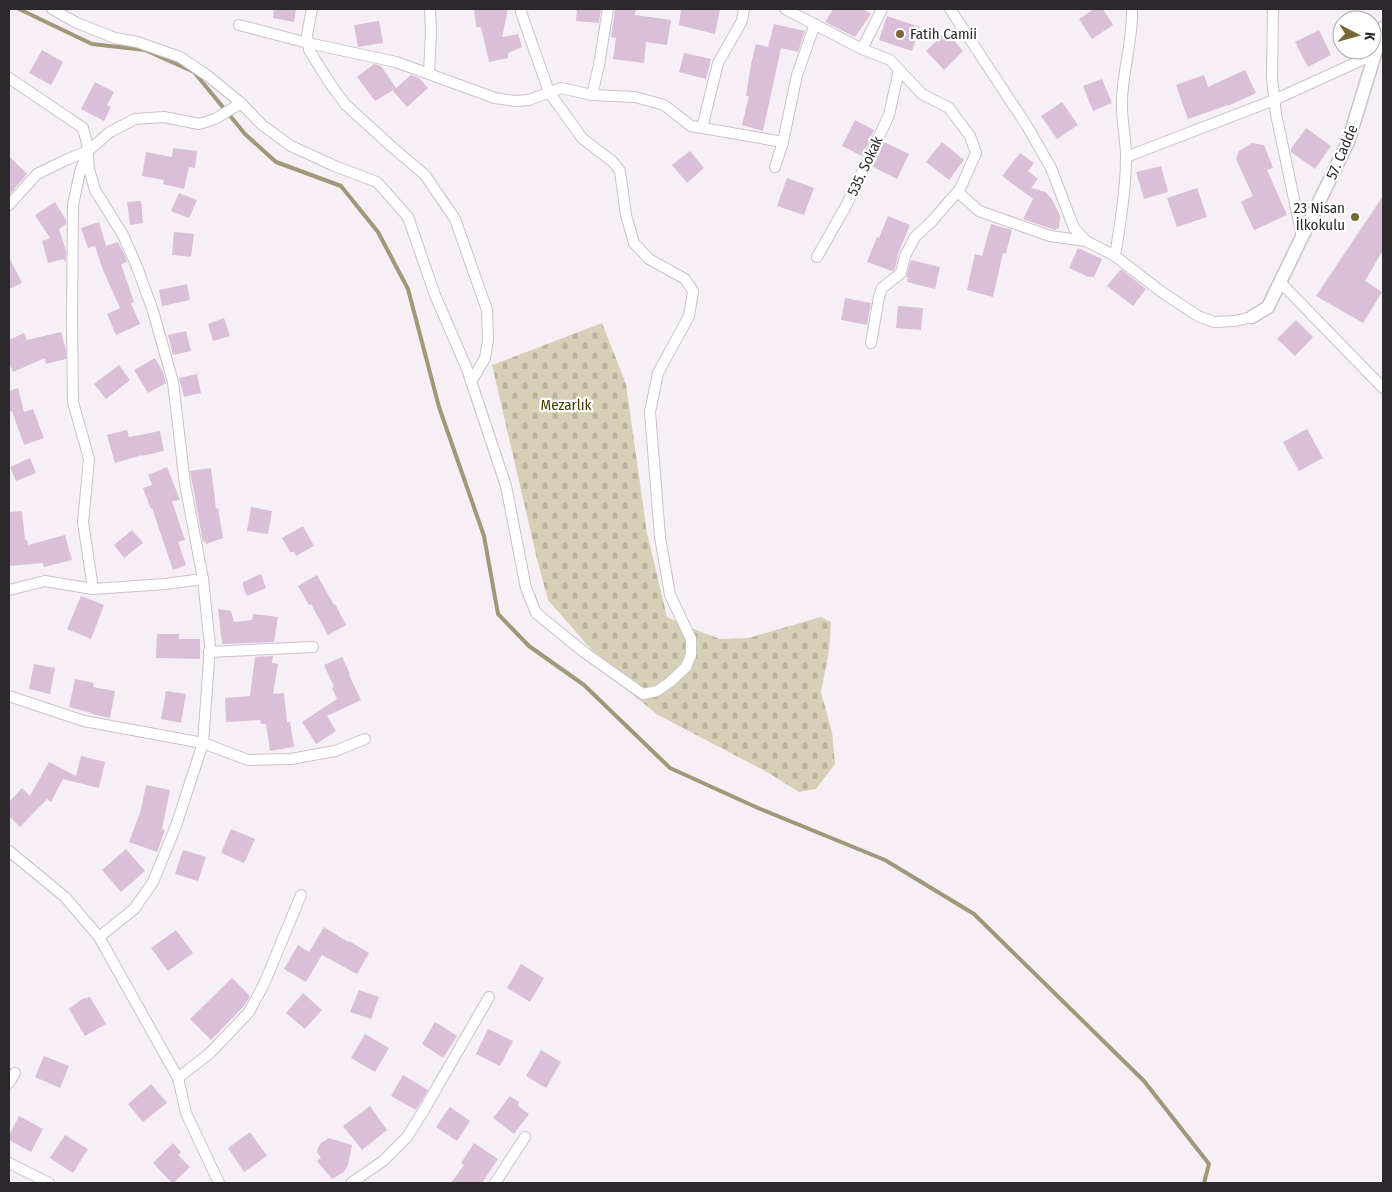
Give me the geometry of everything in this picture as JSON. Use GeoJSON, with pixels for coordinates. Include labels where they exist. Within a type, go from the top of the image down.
{"type":"FeatureCollection","features":[{"type":"Feature","properties":{"kind":"street"},"geometry":{"type":"LineString","coordinates":[[52,9],[77,23],[115,38],[137,42],[180,57],[208,76],[238,105],[291,146],[337,167],[377,182],[408,217],[435,295],[471,382],[506,486],[526,588],[536,613],[584,652],[643,694],[657,691],[670,682],[686,668],[690,655],[691,639],[670,596],[660,537],[650,412],[658,373],[689,316],[693,291],[686,279],[649,258],[634,243],[626,215],[620,171],[614,162],[582,138],[549,92],[521,9]]}},
{"type":"Feature","properties":{"kind":"street"},"geometry":{"type":"LineString","coordinates":[[312,9],[307,35],[309,50],[331,85],[346,105],[426,175],[455,219],[487,310],[488,340],[485,358],[471,382]]}},
{"type":"Feature","properties":{"kind":"street"},"geometry":{"type":"LineString","coordinates":[[429,74],[430,9]]}},
{"type":"Feature","properties":{"kind":"street"},"geometry":{"type":"LineString","coordinates":[[592,95],[600,65],[608,9]]}},
{"type":"Feature","properties":{"kind":"street"},"geometry":{"type":"LineString","coordinates":[[702,128],[718,63],[742,20],[744,9]]}},
{"type":"Feature","properties":{"kind":"street"},"geometry":{"type":"LineString","coordinates":[[785,9],[862,49],[890,60],[922,94],[949,108],[970,136],[976,153],[958,192],[915,237],[905,256],[901,273],[882,288],[871,343]]}},
{"type":"Feature","properties":{"kind":"street"},"geometry":{"type":"LineString","coordinates":[[862,49],[882,9]]}},
{"type":"Feature","properties":{"kind":"street"},"geometry":{"type":"LineString","coordinates":[[950,9],[1027,126],[1050,168],[1074,228],[1086,241]]}},
{"type":"Feature","properties":{"kind":"street"},"geometry":{"type":"LineString","coordinates":[[1115,256],[1122,213],[1126,157],[1122,102],[1123,80],[1132,25],[1132,9]]}},
{"type":"Feature","properties":{"kind":"street"},"geometry":{"type":"LineString","coordinates":[[1273,9],[1272,78],[1274,100],[1302,237]]}},
{"type":"Feature","properties":{"kind":"street"},"geometry":{"type":"LineString","coordinates":[[775,167],[783,142],[797,75],[815,24]]}},
{"type":"Feature","properties":{"kind":"street"},"geometry":{"type":"LineString","coordinates":[[239,25],[308,43],[396,62],[495,98],[515,101],[529,100],[561,88],[592,95],[635,97],[664,106],[691,126],[783,142]]}},
{"type":"Feature","properties":{"kind":"street"},"geometry":{"type":"LineString","coordinates":[[1126,157],[1274,100],[1363,60]]}},
{"type":"Feature","properties":{"kind":"street","name":"57. Cadde"},"geometry":{"type":"LineString","coordinates":[[1252,316],[1268,307],[1348,142],[1374,60]]}},
{"type":"Feature","properties":{"kind":"street","name":"535. Sokak"},"geometry":{"type":"LineString","coordinates":[[817,257],[847,204],[889,115],[900,70]]}},
{"type":"Feature","properties":{"kind":"street"},"geometry":{"type":"LineString","coordinates":[[9,78],[83,128],[88,151],[89,169],[95,190],[123,235],[137,267],[153,311],[173,382],[185,484],[203,579],[210,646],[203,743],[176,826],[153,882],[134,909],[99,937]]}},
{"type":"Feature","properties":{"kind":"street"},"geometry":{"type":"LineString","coordinates":[[9,205],[37,174],[88,151],[110,132],[135,119],[164,117],[199,124],[215,119],[238,105]]}},
{"type":"Feature","properties":{"kind":"street"},"geometry":{"type":"LineString","coordinates":[[88,151],[80,172],[73,204],[72,319],[73,402],[89,459],[83,522],[92,589]]}},
{"type":"Feature","properties":{"kind":"street"},"geometry":{"type":"LineString","coordinates":[[958,192],[979,211],[1050,236],[1086,241],[1115,256],[1163,293],[1198,316],[1214,322],[1234,321],[1252,316]]}},
{"type":"Feature","properties":{"kind":"street"},"geometry":{"type":"LineString","coordinates":[[1280,282],[1383,388]]}},
{"type":"Feature","properties":{"kind":"street"},"geometry":{"type":"LineString","coordinates":[[9,590],[45,581],[92,589],[165,584],[203,579]]}},
{"type":"Feature","properties":{"kind":"street"},"geometry":{"type":"LineString","coordinates":[[209,652],[313,647]]}},
{"type":"Feature","properties":{"kind":"street"},"geometry":{"type":"LineString","coordinates":[[9,696],[84,721],[203,743],[248,760],[291,759],[336,752],[365,739]]}},
{"type":"Feature","properties":{"kind":"street"},"geometry":{"type":"LineString","coordinates":[[9,851],[65,897],[99,937],[178,1078],[186,1113],[219,1183]]}},
{"type":"Feature","properties":{"kind":"street"},"geometry":{"type":"LineString","coordinates":[[178,1078],[210,1053],[249,1012],[264,984],[301,895]]}},
{"type":"Feature","properties":{"kind":"street"},"geometry":{"type":"LineString","coordinates":[[351,1183],[383,1161],[407,1137],[489,997]]}},
{"type":"Feature","properties":{"kind":"street"},"geometry":{"type":"LineString","coordinates":[[9,1083],[15,1073]]}},
{"type":"Feature","properties":{"kind":"street"},"geometry":{"type":"LineString","coordinates":[[495,1183],[525,1137]]}},
{"type":"Feature","properties":{"kind":"street"},"geometry":{"type":"LineString","coordinates":[[9,1163],[50,1183]]}},
{"type":"Feature","properties":{"kind":"green space","name":"Mezarlık"},"geometry":{"type":"Polygon","coordinates":[[[602,323],[626,384],[647,533],[667,617],[720,639],[748,638],[821,617],[831,622],[829,651],[821,692],[832,732],[835,764],[816,789],[799,792],[767,772],[658,715],[627,690],[548,600],[492,365],[602,323]]]}},
{"type":"Feature","properties":{"kind":"building"},"geometry":{"type":"Polygon","coordinates":[[[274,9],[296,9],[294,22],[273,18],[274,9]]]}},
{"type":"Feature","properties":{"kind":"building"},"geometry":{"type":"Polygon","coordinates":[[[474,9],[507,9],[502,37],[518,34],[522,47],[508,53],[508,58],[489,62],[481,27],[476,27],[474,9]]]}},
{"type":"Feature","properties":{"kind":"building"},"geometry":{"type":"Polygon","coordinates":[[[577,9],[601,9],[599,23],[576,21],[577,9]]]}},
{"type":"Feature","properties":{"kind":"building"},"geometry":{"type":"Polygon","coordinates":[[[615,9],[636,9],[635,15],[671,20],[667,45],[646,42],[644,63],[613,59],[616,38],[611,37],[615,9]]]}},
{"type":"Feature","properties":{"kind":"building"},"geometry":{"type":"Polygon","coordinates":[[[681,9],[720,9],[715,34],[679,25],[681,9]]]}},
{"type":"Feature","properties":{"kind":"building"},"geometry":{"type":"Polygon","coordinates":[[[833,9],[863,9],[871,14],[855,37],[825,22],[833,9]]]}},
{"type":"Feature","properties":{"kind":"building"},"geometry":{"type":"Polygon","coordinates":[[[1094,9],[1103,9],[1113,25],[1092,39],[1079,19],[1094,9]]]}},
{"type":"Feature","properties":{"kind":"building","name":"Fatih Camii"},"geometry":{"type":"Polygon","coordinates":[[[887,16],[920,27],[912,51],[879,40],[887,16]]]}},
{"type":"Feature","properties":{"kind":"building"},"geometry":{"type":"Polygon","coordinates":[[[379,21],[383,43],[358,47],[354,25],[379,21]]]}},
{"type":"Feature","properties":{"kind":"building"},"geometry":{"type":"Polygon","coordinates":[[[774,24],[805,31],[798,52],[781,48],[763,131],[742,125],[749,96],[746,96],[756,44],[768,47],[774,24]]]}},
{"type":"Feature","properties":{"kind":"building"},"geometry":{"type":"Polygon","coordinates":[[[1319,30],[1331,55],[1308,67],[1295,42],[1319,30]]]}},
{"type":"Feature","properties":{"kind":"building"},"geometry":{"type":"Polygon","coordinates":[[[946,32],[963,51],[944,70],[926,51],[946,32]]]}},
{"type":"Feature","properties":{"kind":"building"},"geometry":{"type":"Polygon","coordinates":[[[42,50],[63,62],[51,85],[29,73],[42,50]]]}},
{"type":"Feature","properties":{"kind":"building"},"geometry":{"type":"Polygon","coordinates":[[[684,53],[711,59],[706,79],[679,72],[684,53]]]}},
{"type":"Feature","properties":{"kind":"building"},"geometry":{"type":"Polygon","coordinates":[[[374,64],[381,66],[396,88],[411,75],[419,78],[428,88],[407,107],[393,91],[395,89],[375,101],[357,77],[374,64]]]}},
{"type":"Feature","properties":{"kind":"building"},"geometry":{"type":"Polygon","coordinates":[[[1245,70],[1256,93],[1228,106],[1188,119],[1176,85],[1204,75],[1208,87],[1245,70]]]}},
{"type":"Feature","properties":{"kind":"building"},"geometry":{"type":"Polygon","coordinates":[[[1102,79],[1112,103],[1093,111],[1083,86],[1102,79]]]}},
{"type":"Feature","properties":{"kind":"building"},"geometry":{"type":"Polygon","coordinates":[[[95,82],[114,92],[107,105],[111,107],[104,121],[81,109],[95,82]]]}},
{"type":"Feature","properties":{"kind":"building"},"geometry":{"type":"Polygon","coordinates":[[[1062,102],[1078,125],[1057,139],[1041,116],[1062,102]]]}},
{"type":"Feature","properties":{"kind":"building"},"geometry":{"type":"Polygon","coordinates":[[[855,120],[874,130],[862,156],[842,146],[855,120]]]}},
{"type":"Feature","properties":{"kind":"building"},"geometry":{"type":"Polygon","coordinates":[[[1306,128],[1331,146],[1315,169],[1291,152],[1291,149],[1306,128]]]}},
{"type":"Feature","properties":{"kind":"building"},"geometry":{"type":"Polygon","coordinates":[[[884,142],[909,154],[897,179],[873,167],[884,142]]]}},
{"type":"Feature","properties":{"kind":"building"},"geometry":{"type":"Polygon","coordinates":[[[942,142],[964,160],[949,180],[926,162],[942,142]]]}},
{"type":"Feature","properties":{"kind":"building"},"geometry":{"type":"Polygon","coordinates":[[[1252,143],[1264,145],[1273,168],[1267,170],[1287,215],[1254,230],[1241,202],[1253,196],[1236,159],[1239,151],[1252,143]]]}},
{"type":"Feature","properties":{"kind":"building"},"geometry":{"type":"Polygon","coordinates":[[[173,148],[197,151],[195,168],[189,167],[184,189],[163,184],[164,180],[142,176],[146,152],[172,157],[173,148]]]}},
{"type":"Feature","properties":{"kind":"building"},"geometry":{"type":"Polygon","coordinates":[[[690,151],[704,168],[687,183],[672,165],[690,151]]]}},
{"type":"Feature","properties":{"kind":"building"},"geometry":{"type":"Polygon","coordinates":[[[1020,153],[1034,163],[1028,171],[1038,179],[1031,188],[1046,192],[1053,201],[1060,216],[1059,228],[1055,230],[1023,219],[1033,199],[1002,176],[1020,153]]]}},
{"type":"Feature","properties":{"kind":"building"},"geometry":{"type":"Polygon","coordinates":[[[9,156],[27,174],[9,195],[9,156]]]}},
{"type":"Feature","properties":{"kind":"building"},"geometry":{"type":"Polygon","coordinates":[[[1161,166],[1168,192],[1144,199],[1136,172],[1161,166]]]}},
{"type":"Feature","properties":{"kind":"building"},"geometry":{"type":"Polygon","coordinates":[[[787,178],[814,188],[804,215],[777,206],[787,178]]]}},
{"type":"Feature","properties":{"kind":"building"},"geometry":{"type":"Polygon","coordinates":[[[1197,188],[1207,217],[1177,227],[1167,198],[1197,188]]]}},
{"type":"Feature","properties":{"kind":"building"},"geometry":{"type":"Polygon","coordinates":[[[179,193],[197,200],[189,218],[171,211],[179,193]]]}},
{"type":"Feature","properties":{"kind":"building"},"geometry":{"type":"Polygon","coordinates":[[[1383,196],[1383,250],[1365,281],[1382,292],[1363,323],[1316,296],[1383,196]]]}},
{"type":"Feature","properties":{"kind":"building"},"geometry":{"type":"Polygon","coordinates":[[[141,201],[143,223],[130,225],[127,202],[141,201]]]}},
{"type":"Feature","properties":{"kind":"building"},"geometry":{"type":"Polygon","coordinates":[[[55,202],[66,220],[66,224],[59,229],[66,251],[66,262],[63,259],[48,263],[42,241],[50,238],[35,215],[55,202]]]}},
{"type":"Feature","properties":{"kind":"building"},"geometry":{"type":"Polygon","coordinates":[[[888,216],[910,225],[897,256],[895,269],[892,271],[867,262],[888,216]]]}},
{"type":"Feature","properties":{"kind":"building"},"geometry":{"type":"Polygon","coordinates":[[[99,222],[106,246],[118,242],[124,254],[127,262],[121,264],[134,302],[131,303],[140,324],[116,335],[107,314],[120,308],[103,270],[95,246],[88,248],[81,228],[99,222]]]}},
{"type":"Feature","properties":{"kind":"building"},"geometry":{"type":"Polygon","coordinates":[[[991,224],[1012,230],[1006,253],[1003,253],[993,297],[967,290],[975,254],[982,256],[991,224]]]}},
{"type":"Feature","properties":{"kind":"building"},"geometry":{"type":"Polygon","coordinates":[[[174,232],[194,234],[191,257],[172,255],[174,232]]]}},
{"type":"Feature","properties":{"kind":"building"},"geometry":{"type":"Polygon","coordinates":[[[1078,248],[1102,259],[1094,277],[1089,277],[1069,268],[1078,248]]]}},
{"type":"Feature","properties":{"kind":"building"},"geometry":{"type":"Polygon","coordinates":[[[9,257],[22,283],[9,289],[9,257]]]}},
{"type":"Feature","properties":{"kind":"building"},"geometry":{"type":"Polygon","coordinates":[[[911,260],[940,267],[935,289],[907,282],[908,277],[906,277],[911,260]]]}},
{"type":"Feature","properties":{"kind":"building"},"geometry":{"type":"Polygon","coordinates":[[[1121,269],[1146,289],[1133,306],[1107,286],[1121,269]]]}},
{"type":"Feature","properties":{"kind":"building"},"geometry":{"type":"Polygon","coordinates":[[[187,284],[190,300],[162,306],[159,290],[187,284]]]}},
{"type":"Feature","properties":{"kind":"building"},"geometry":{"type":"Polygon","coordinates":[[[845,298],[871,303],[867,325],[841,320],[845,298]]]}},
{"type":"Feature","properties":{"kind":"building"},"geometry":{"type":"Polygon","coordinates":[[[898,306],[923,308],[921,330],[896,328],[898,306]]]}},
{"type":"Feature","properties":{"kind":"building"},"geometry":{"type":"Polygon","coordinates":[[[224,318],[230,336],[213,341],[208,324],[224,318]]]}},
{"type":"Feature","properties":{"kind":"building"},"geometry":{"type":"Polygon","coordinates":[[[1296,320],[1313,337],[1295,356],[1277,339],[1296,320]]]}},
{"type":"Feature","properties":{"kind":"building"},"geometry":{"type":"Polygon","coordinates":[[[186,331],[191,351],[173,355],[168,335],[186,331]]]}},
{"type":"Feature","properties":{"kind":"building"},"geometry":{"type":"Polygon","coordinates":[[[61,332],[66,350],[66,359],[46,364],[45,358],[13,372],[9,363],[9,340],[24,333],[27,340],[61,332]]]}},
{"type":"Feature","properties":{"kind":"building"},"geometry":{"type":"Polygon","coordinates":[[[155,358],[163,372],[166,383],[148,393],[134,370],[155,358]]]}},
{"type":"Feature","properties":{"kind":"building"},"geometry":{"type":"Polygon","coordinates":[[[119,365],[130,380],[106,399],[94,384],[119,365]]]}},
{"type":"Feature","properties":{"kind":"building"},"geometry":{"type":"Polygon","coordinates":[[[197,374],[201,393],[184,397],[179,378],[197,374]]]}},
{"type":"Feature","properties":{"kind":"building"},"geometry":{"type":"Polygon","coordinates":[[[18,388],[24,412],[33,409],[44,438],[24,445],[12,411],[9,412],[9,391],[18,388]]]}},
{"type":"Feature","properties":{"kind":"building"},"geometry":{"type":"Polygon","coordinates":[[[1307,429],[1323,458],[1299,471],[1283,442],[1307,429]]]}},
{"type":"Feature","properties":{"kind":"building"},"geometry":{"type":"Polygon","coordinates":[[[127,430],[129,437],[160,431],[164,451],[115,463],[107,435],[127,430]]]}},
{"type":"Feature","properties":{"kind":"building"},"geometry":{"type":"Polygon","coordinates":[[[30,458],[36,473],[16,481],[10,467],[30,458]]]}},
{"type":"Feature","properties":{"kind":"building"},"geometry":{"type":"Polygon","coordinates":[[[167,467],[180,500],[172,501],[185,540],[178,542],[186,565],[173,570],[152,508],[143,488],[152,485],[148,475],[167,467]]]}},
{"type":"Feature","properties":{"kind":"building"},"geometry":{"type":"Polygon","coordinates":[[[211,468],[216,509],[218,508],[223,538],[206,544],[205,541],[203,542],[190,471],[211,468]]]}},
{"type":"Feature","properties":{"kind":"building"},"geometry":{"type":"Polygon","coordinates":[[[251,507],[272,511],[268,534],[247,531],[251,507]]]}},
{"type":"Feature","properties":{"kind":"building"},"geometry":{"type":"Polygon","coordinates":[[[22,511],[25,540],[27,540],[28,545],[65,535],[72,560],[44,567],[43,563],[9,566],[9,512],[22,511]]]}},
{"type":"Feature","properties":{"kind":"building"},"geometry":{"type":"Polygon","coordinates":[[[303,526],[314,546],[296,556],[294,552],[290,552],[282,538],[303,526]]]}},
{"type":"Feature","properties":{"kind":"building"},"geometry":{"type":"Polygon","coordinates":[[[132,530],[143,543],[124,558],[114,545],[132,530]]]}},
{"type":"Feature","properties":{"kind":"building"},"geometry":{"type":"Polygon","coordinates":[[[261,574],[266,588],[247,596],[243,582],[261,574]]]}},
{"type":"Feature","properties":{"kind":"building"},"geometry":{"type":"Polygon","coordinates":[[[317,575],[346,625],[328,635],[311,604],[309,605],[298,586],[317,575]]]}},
{"type":"Feature","properties":{"kind":"building"},"geometry":{"type":"Polygon","coordinates":[[[81,596],[104,605],[91,639],[67,629],[81,596]]]}},
{"type":"Feature","properties":{"kind":"building"},"geometry":{"type":"Polygon","coordinates":[[[218,609],[231,611],[234,622],[252,620],[253,614],[278,617],[274,642],[222,644],[218,609]]]}},
{"type":"Feature","properties":{"kind":"building"},"geometry":{"type":"Polygon","coordinates":[[[157,634],[179,634],[179,639],[200,639],[200,659],[156,658],[157,634]]]}},
{"type":"Feature","properties":{"kind":"building"},"geometry":{"type":"Polygon","coordinates":[[[273,656],[272,663],[278,664],[273,694],[284,693],[287,722],[290,722],[294,747],[270,751],[266,724],[261,724],[260,720],[226,722],[225,698],[250,696],[255,657],[273,656]]]}},
{"type":"Feature","properties":{"kind":"building"},"geometry":{"type":"Polygon","coordinates":[[[342,657],[361,700],[327,716],[336,731],[316,744],[302,722],[337,699],[324,665],[342,657]]]}},
{"type":"Feature","properties":{"kind":"building"},"geometry":{"type":"Polygon","coordinates":[[[34,664],[55,668],[50,694],[29,689],[34,664]]]}},
{"type":"Feature","properties":{"kind":"building"},"geometry":{"type":"Polygon","coordinates":[[[75,679],[94,683],[93,687],[115,691],[110,718],[69,707],[75,679]]]}},
{"type":"Feature","properties":{"kind":"building"},"geometry":{"type":"Polygon","coordinates":[[[166,691],[186,694],[181,723],[161,719],[166,691]]]}},
{"type":"Feature","properties":{"kind":"building"},"geometry":{"type":"Polygon","coordinates":[[[81,756],[105,762],[99,788],[63,779],[51,802],[47,799],[20,827],[9,816],[9,802],[22,788],[30,796],[49,762],[76,776],[81,756]]]}},
{"type":"Feature","properties":{"kind":"building"},"geometry":{"type":"Polygon","coordinates":[[[146,785],[170,790],[162,829],[165,830],[157,852],[129,842],[141,810],[146,785]]]}},
{"type":"Feature","properties":{"kind":"building"},"geometry":{"type":"Polygon","coordinates":[[[231,829],[255,839],[244,863],[221,853],[231,829]]]}},
{"type":"Feature","properties":{"kind":"building"},"geometry":{"type":"Polygon","coordinates":[[[126,849],[145,871],[121,892],[102,870],[126,849]]]}},
{"type":"Feature","properties":{"kind":"building"},"geometry":{"type":"Polygon","coordinates":[[[183,850],[206,857],[198,881],[175,874],[183,850]]]}},
{"type":"Feature","properties":{"kind":"building"},"geometry":{"type":"Polygon","coordinates":[[[324,927],[369,953],[357,974],[322,955],[306,982],[284,969],[298,945],[309,952],[324,927]]]}},
{"type":"Feature","properties":{"kind":"building"},"geometry":{"type":"Polygon","coordinates":[[[176,930],[193,953],[168,971],[151,948],[176,930]]]}},
{"type":"Feature","properties":{"kind":"building"},"geometry":{"type":"Polygon","coordinates":[[[521,964],[544,978],[530,1002],[507,988],[521,964]]]}},
{"type":"Feature","properties":{"kind":"building"},"geometry":{"type":"Polygon","coordinates":[[[232,978],[250,996],[244,1006],[211,1040],[190,1019],[232,978]]]}},
{"type":"Feature","properties":{"kind":"building"},"geometry":{"type":"Polygon","coordinates":[[[359,990],[379,997],[371,1019],[350,1012],[359,990]]]}},
{"type":"Feature","properties":{"kind":"building"},"geometry":{"type":"Polygon","coordinates":[[[303,993],[322,1010],[305,1029],[286,1013],[303,993]]]}},
{"type":"Feature","properties":{"kind":"building"},"geometry":{"type":"Polygon","coordinates":[[[90,997],[106,1024],[85,1036],[69,1009],[82,999],[90,997]]]}},
{"type":"Feature","properties":{"kind":"building"},"geometry":{"type":"Polygon","coordinates":[[[435,1022],[457,1036],[443,1058],[422,1044],[435,1022]]]}},
{"type":"Feature","properties":{"kind":"building"},"geometry":{"type":"Polygon","coordinates":[[[488,1029],[513,1041],[500,1066],[476,1054],[488,1029]]]}},
{"type":"Feature","properties":{"kind":"building"},"geometry":{"type":"Polygon","coordinates":[[[365,1034],[389,1048],[375,1072],[351,1058],[365,1034]]]}},
{"type":"Feature","properties":{"kind":"building"},"geometry":{"type":"Polygon","coordinates":[[[541,1050],[561,1062],[546,1088],[526,1076],[541,1050]]]}},
{"type":"Feature","properties":{"kind":"building"},"geometry":{"type":"Polygon","coordinates":[[[44,1056],[69,1066],[60,1088],[35,1077],[44,1056]]]}},
{"type":"Feature","properties":{"kind":"building"},"geometry":{"type":"Polygon","coordinates":[[[403,1075],[428,1090],[416,1110],[391,1096],[403,1075]]]}},
{"type":"Feature","properties":{"kind":"building"},"geometry":{"type":"Polygon","coordinates":[[[151,1084],[167,1103],[143,1122],[128,1104],[151,1084]]]}},
{"type":"Feature","properties":{"kind":"building"},"geometry":{"type":"Polygon","coordinates":[[[510,1096],[519,1102],[518,1106],[529,1114],[514,1134],[493,1118],[510,1096]]]}},
{"type":"Feature","properties":{"kind":"building"},"geometry":{"type":"Polygon","coordinates":[[[370,1106],[387,1130],[362,1150],[343,1126],[370,1106]]]}},
{"type":"Feature","properties":{"kind":"building"},"geometry":{"type":"Polygon","coordinates":[[[450,1107],[470,1121],[457,1141],[436,1127],[450,1107]]]}},
{"type":"Feature","properties":{"kind":"building"},"geometry":{"type":"Polygon","coordinates":[[[19,1116],[43,1129],[31,1152],[9,1140],[9,1136],[19,1116]]]}},
{"type":"Feature","properties":{"kind":"building"},"geometry":{"type":"Polygon","coordinates":[[[250,1132],[267,1156],[244,1172],[228,1148],[250,1132]]]}},
{"type":"Feature","properties":{"kind":"building"},"geometry":{"type":"Polygon","coordinates":[[[65,1135],[88,1149],[73,1173],[50,1158],[65,1135]]]}},
{"type":"Feature","properties":{"kind":"building"},"geometry":{"type":"Polygon","coordinates":[[[329,1138],[352,1145],[348,1165],[344,1172],[332,1179],[317,1161],[321,1158],[317,1152],[318,1148],[321,1143],[329,1138]]]}},
{"type":"Feature","properties":{"kind":"building"},"geometry":{"type":"Polygon","coordinates":[[[173,1143],[181,1152],[178,1155],[190,1167],[172,1183],[153,1163],[173,1143]]]}},
{"type":"Feature","properties":{"kind":"building"},"geometry":{"type":"Polygon","coordinates":[[[474,1143],[498,1159],[482,1183],[451,1183],[464,1165],[461,1163],[474,1143]]]}},
{"type":"Feature","properties":{"kind":"waterway"},"geometry":{"type":"LineString","coordinates":[[19,9],[92,44],[145,50],[194,72],[245,134],[276,162],[341,186],[378,232],[408,289],[439,407],[484,536],[498,614],[529,646],[584,685],[670,768],[758,808],[885,860],[974,914],[1144,1081],[1209,1164],[1204,1183]]}},
{"type":"Feature","properties":{"kind":"place","name":"Fatih Camii"},"geometry":{"type":"Point","coordinates":[900,34]}},
{"type":"Feature","properties":{"kind":"place","name":"23 Nisan İlkokulu"},"geometry":{"type":"Point","coordinates":[1355,217]}}]}
